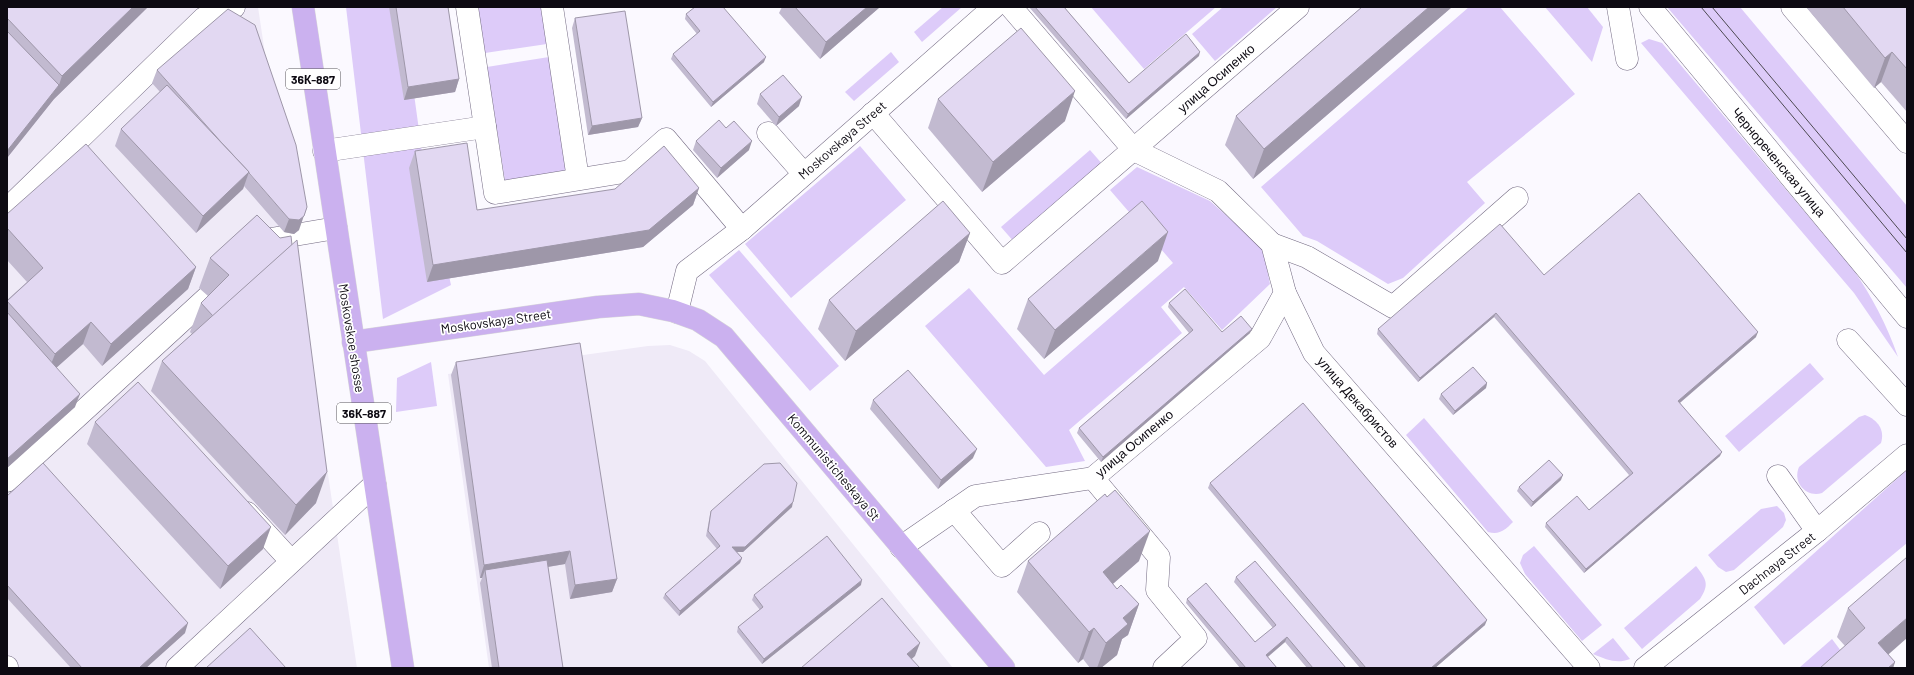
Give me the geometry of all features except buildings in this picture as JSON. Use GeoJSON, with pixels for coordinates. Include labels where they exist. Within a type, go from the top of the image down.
{"type":"FeatureCollection","features":[{"type":"Feature","properties":{"kind":"main road","name":"Moskovskoe shosse"},"geometry":{"type":"LineString","coordinates":[[302,7],[403,668]]}},
{"type":"Feature","properties":{"kind":"main road","name":"Moskovskaya Street"},"geometry":{"type":"LineString","coordinates":[[353,342],[598,307],[639,304]]}},
{"type":"Feature","properties":{"kind":"main road","name":"Kommunisticheskaya St"},"geometry":{"type":"LineString","coordinates":[[639,304],[677,312],[698,320],[724,337],[1004,668]]}},
{"type":"Feature","properties":{"kind":"street"},"geometry":{"type":"LineString","coordinates":[[7,209],[204,18],[234,7]]}},
{"type":"Feature","properties":{"kind":"street"},"geometry":{"type":"LineString","coordinates":[[467,7],[495,192],[630,171],[666,139],[742,229]]}},
{"type":"Feature","properties":{"kind":"street"},"geometry":{"type":"LineString","coordinates":[[552,7],[578,179]]}},
{"type":"Feature","properties":{"kind":"street","name":"Moskovskaya Street"},"geometry":{"type":"LineString","coordinates":[[677,312],[688,271],[742,229],[994,7]]}},
{"type":"Feature","properties":{"kind":"street"},"geometry":{"type":"LineString","coordinates":[[1011,7],[1134,150],[1218,191],[1272,244],[1307,257],[1392,307],[1517,198]]}},
{"type":"Feature","properties":{"kind":"street","name":"улица Осипенко"},"geometry":{"type":"LineString","coordinates":[[873,113],[1002,263],[1298,7]]}},
{"type":"Feature","properties":{"kind":"street"},"geometry":{"type":"LineString","coordinates":[[1618,7],[1627,59]]}},
{"type":"Feature","properties":{"kind":"street","name":"Чернореченская улица"},"geometry":{"type":"LineString","coordinates":[[1650,7],[1907,317]]}},
{"type":"Feature","properties":{"kind":"street"},"geometry":{"type":"LineString","coordinates":[[1792,7],[1907,142]]}},
{"type":"Feature","properties":{"kind":"street"},"geometry":{"type":"LineString","coordinates":[[324,150],[485,127]]}},
{"type":"Feature","properties":{"kind":"street"},"geometry":{"type":"LineString","coordinates":[[768,133],[804,174]]}},
{"type":"Feature","properties":{"kind":"street"},"geometry":{"type":"LineString","coordinates":[[7,481],[127,382],[240,268],[271,239],[336,228]]}},
{"type":"Feature","properties":{"kind":"street","name":"улица Декабристов"},"geometry":{"type":"LineString","coordinates":[[1272,244],[1285,293],[1314,353],[1590,668]]}},
{"type":"Feature","properties":{"kind":"street","name":"улица Осипенко"},"geometry":{"type":"LineString","coordinates":[[901,547],[975,496],[1093,478],[1260,338],[1285,293]]}},
{"type":"Feature","properties":{"kind":"street"},"geometry":{"type":"LineString","coordinates":[[1848,340],[1907,405]]}},
{"type":"Feature","properties":{"kind":"street","name":"Dachnaya Street"},"geometry":{"type":"LineString","coordinates":[[1645,668],[1817,531],[1907,455]]}},
{"type":"Feature","properties":{"kind":"street"},"geometry":{"type":"LineString","coordinates":[[1778,476],[1817,531]]}},
{"type":"Feature","properties":{"kind":"street"},"geometry":{"type":"LineString","coordinates":[[1093,478],[1158,557],[1157,590],[1196,638],[1164,668]]}},
{"type":"Feature","properties":{"kind":"street"},"geometry":{"type":"LineString","coordinates":[[177,668],[375,484]]}},
{"type":"Feature","properties":{"kind":"street"},"geometry":{"type":"LineString","coordinates":[[233,498],[291,561]]}},
{"type":"Feature","properties":{"kind":"street"},"geometry":{"type":"LineString","coordinates":[[954,510],[1002,566],[1039,533]]}},
{"type":"Feature","properties":{"kind":"shaded area"},"geometry":{"type":"Polygon","coordinates":[[[7,7],[258,7],[357,668],[7,668],[7,7]]]}},
{"type":"Feature","properties":{"kind":"shaded area"},"geometry":{"type":"Polygon","coordinates":[[[346,7],[402,7],[422,152],[451,285],[383,319],[346,7]]]}},
{"type":"Feature","properties":{"kind":"shaded area"},"geometry":{"type":"Polygon","coordinates":[[[478,7],[541,7],[547,44],[485,53],[478,7]]]}},
{"type":"Feature","properties":{"kind":"shaded area"},"geometry":{"type":"Polygon","coordinates":[[[943,7],[962,7],[922,42],[914,32],[943,7]]]}},
{"type":"Feature","properties":{"kind":"shaded area"},"geometry":{"type":"Polygon","coordinates":[[[1091,7],[1216,7],[1144,69],[1091,7]]]}},
{"type":"Feature","properties":{"kind":"shaded area"},"geometry":{"type":"Polygon","coordinates":[[[1223,7],[1277,7],[1215,61],[1192,34],[1223,7]]]}},
{"type":"Feature","properties":{"kind":"shaded area"},"geometry":{"type":"Polygon","coordinates":[[[1469,7],[1500,7],[1575,94],[1467,182],[1485,203],[1403,278],[1388,284],[1317,241],[1303,236],[1261,187],[1469,7]]]}},
{"type":"Feature","properties":{"kind":"shaded area"},"geometry":{"type":"Polygon","coordinates":[[[1545,7],[1587,7],[1603,27],[1592,62],[1545,7]]]}},
{"type":"Feature","properties":{"kind":"shaded area"},"geometry":{"type":"Polygon","coordinates":[[[1667,7],[1740,7],[1907,206],[1907,288],[1667,7]]]}},
{"type":"Feature","properties":{"kind":"shaded area"},"geometry":{"type":"Polygon","coordinates":[[[1649,39],[1662,43],[1853,269],[1878,312],[1898,357],[1854,293],[1641,43],[1649,39]]]}},
{"type":"Feature","properties":{"kind":"shaded area"},"geometry":{"type":"Polygon","coordinates":[[[891,52],[899,62],[854,101],[845,92],[891,52]]]}},
{"type":"Feature","properties":{"kind":"shaded area"},"geometry":{"type":"Polygon","coordinates":[[[549,57],[567,171],[505,181],[487,67],[549,57]]]}},
{"type":"Feature","properties":{"kind":"shaded area"},"geometry":{"type":"Polygon","coordinates":[[[860,146],[906,200],[791,298],[745,244],[860,146]]]}},
{"type":"Feature","properties":{"kind":"shaded area"},"geometry":{"type":"Polygon","coordinates":[[[1090,150],[1104,166],[1015,243],[1001,227],[1090,150]]]}},
{"type":"Feature","properties":{"kind":"shaded area"},"geometry":{"type":"Polygon","coordinates":[[[1137,167],[1210,201],[1263,248],[1270,284],[1222,330],[1184,287],[1161,307],[1182,333],[1069,430],[1085,461],[1046,467],[925,326],[969,288],[1044,375],[1173,263],[1110,190],[1137,167]]]}},
{"type":"Feature","properties":{"kind":"shaded area"},"geometry":{"type":"Polygon","coordinates":[[[739,250],[839,366],[810,391],[709,275],[739,250]]]}},
{"type":"Feature","properties":{"kind":"shaded area"},"geometry":{"type":"Polygon","coordinates":[[[670,345],[689,351],[705,361],[953,668],[489,668],[448,374],[648,346],[670,345]]]}},
{"type":"Feature","properties":{"kind":"shaded area"},"geometry":{"type":"Polygon","coordinates":[[[431,362],[437,406],[396,412],[397,378],[431,362]]]}},
{"type":"Feature","properties":{"kind":"shaded area"},"geometry":{"type":"Polygon","coordinates":[[[1810,363],[1824,379],[1739,452],[1725,436],[1810,363]]]}},
{"type":"Feature","properties":{"kind":"shaded area"},"geometry":{"type":"Polygon","coordinates":[[[1865,415],[1874,420],[1879,426],[1882,434],[1881,443],[1822,493],[1811,493],[1802,488],[1799,484],[1797,473],[1799,467],[1859,417],[1865,415]]]}},
{"type":"Feature","properties":{"kind":"shaded area"},"geometry":{"type":"Polygon","coordinates":[[[1424,418],[1513,522],[1505,529],[1496,533],[1488,532],[1406,435],[1424,418]]]}},
{"type":"Feature","properties":{"kind":"shaded area"},"geometry":{"type":"Polygon","coordinates":[[[1907,470],[1907,543],[1784,645],[1754,607],[1907,470]]]}},
{"type":"Feature","properties":{"kind":"shaded area"},"geometry":{"type":"Polygon","coordinates":[[[1777,506],[1784,513],[1786,520],[1783,527],[1734,570],[1726,572],[1718,567],[1708,555],[1761,509],[1777,506]]]}},
{"type":"Feature","properties":{"kind":"shaded area"},"geometry":{"type":"Polygon","coordinates":[[[1534,546],[1602,625],[1582,641],[1525,574],[1520,563],[1523,555],[1534,546]]]}},
{"type":"Feature","properties":{"kind":"shaded area"},"geometry":{"type":"Polygon","coordinates":[[[1696,566],[1706,582],[1705,589],[1700,599],[1642,649],[1624,628],[1696,566]]]}},
{"type":"Feature","properties":{"kind":"shaded area"},"geometry":{"type":"Polygon","coordinates":[[[1613,638],[1630,659],[1612,661],[1593,654],[1613,638]]]}},
{"type":"Feature","properties":{"kind":"shaded area"},"geometry":{"type":"Polygon","coordinates":[[[1832,639],[1847,659],[1837,668],[1799,668],[1832,639]]]}},
{"type":"Feature","properties":{"kind":"tram line"},"geometry":{"type":"LineString","coordinates":[[1701,7],[1907,253]]}},
{"type":"Feature","properties":{"kind":"tram line"},"geometry":{"type":"LineString","coordinates":[[1712,7],[1907,239]]}}]}
